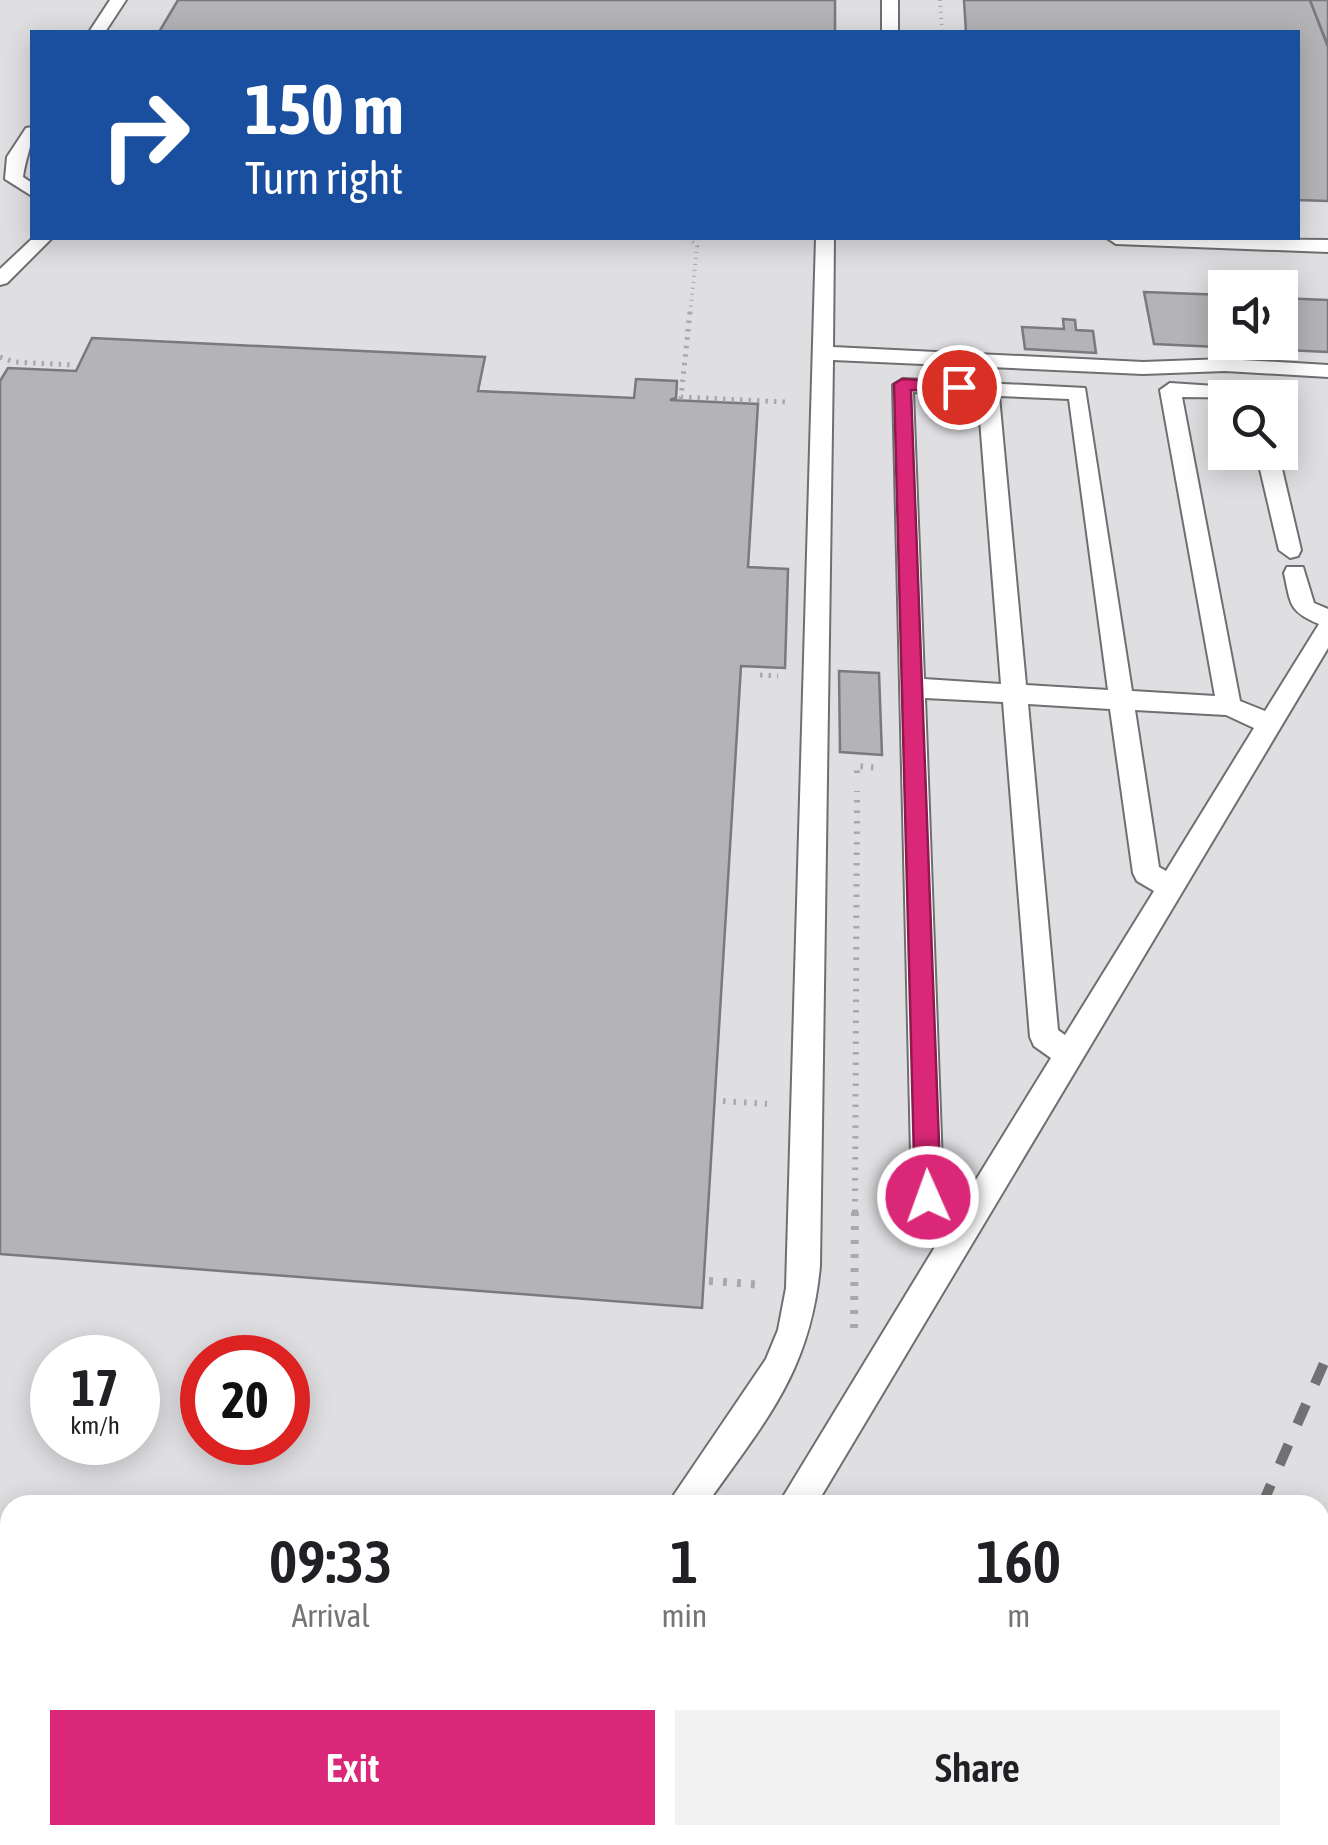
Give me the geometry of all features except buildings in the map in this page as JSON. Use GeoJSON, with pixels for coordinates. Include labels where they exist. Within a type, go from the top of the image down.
{"type":"FeatureCollection","features":[{"type":"Feature","properties":{"kind":"lane"},"geometry":{"type":"LineString","coordinates":[[97,30],[118,0]]}},
{"type":"Feature","properties":{"kind":"lane"},"geometry":{"type":"LineString","coordinates":[[890,0],[890,30]]}},
{"type":"Feature","properties":{"kind":"lane"},"geometry":{"type":"LineString","coordinates":[[30,139],[16,157],[7,180],[30,190]]}},
{"type":"Feature","properties":{"kind":"lane"},"geometry":{"type":"LineString","coordinates":[[0,279],[41,240]]}},
{"type":"Feature","properties":{"kind":"lane"},"geometry":{"type":"LineString","coordinates":[[691,1495],[766,1389],[788,1350],[802,1287],[825,240]]}},
{"type":"Feature","properties":{"kind":"lane"},"geometry":{"type":"LineString","coordinates":[[1169,240],[1328,246]]}},
{"type":"Feature","properties":{"kind":"lane"},"geometry":{"type":"LineString","coordinates":[[823,353],[1168,378],[1208,385]]}},
{"type":"Feature","properties":{"kind":"lane"},"geometry":{"type":"LineString","coordinates":[[1168,378],[1225,365],[1328,371]]}},
{"type":"Feature","properties":{"kind":"lane"},"geometry":{"type":"LineString","coordinates":[[1168,378],[1229,706]]}},
{"type":"Feature","properties":{"kind":"lane"},"geometry":{"type":"LineString","coordinates":[[960,1235],[928,1197],[902,384],[1078,393],[1146,873],[1171,887]]}},
{"type":"Feature","properties":{"kind":"lane"},"geometry":{"type":"LineString","coordinates":[[988,389],[1044,1038],[1070,1054]]}},
{"type":"Feature","properties":{"kind":"lane"},"geometry":{"type":"LineString","coordinates":[[1271,470],[1304,608],[1328,618]]}},
{"type":"Feature","properties":{"kind":"lane"},"geometry":{"type":"LineString","coordinates":[[802,1495],[1328,628]]}},
{"type":"Feature","properties":{"kind":"lane"},"geometry":{"type":"LineString","coordinates":[[912,688],[1229,706],[1269,724]]}},
{"type":"Feature","properties":{"kind":"path"},"geometry":{"type":"LineString","coordinates":[[940,0],[942,30]]}},
{"type":"Feature","properties":{"kind":"path"},"geometry":{"type":"LineString","coordinates":[[690,240],[697,246],[681,397],[822,403]]}},
{"type":"Feature","properties":{"kind":"path"},"geometry":{"type":"LineString","coordinates":[[0,357],[74,364]]}},
{"type":"Feature","properties":{"kind":"path"},"geometry":{"type":"LineString","coordinates":[[709,1281],[802,1287]]}},
{"type":"Feature","properties":{"kind":"railway"},"geometry":{"type":"LineString","coordinates":[[1266,1495],[1328,1354]]}},
{"type":"Feature","properties":{"kind":"route"},"geometry":{"type":"LineString","coordinates":[[928,1197],[902,384],[959,387]]}}]}
